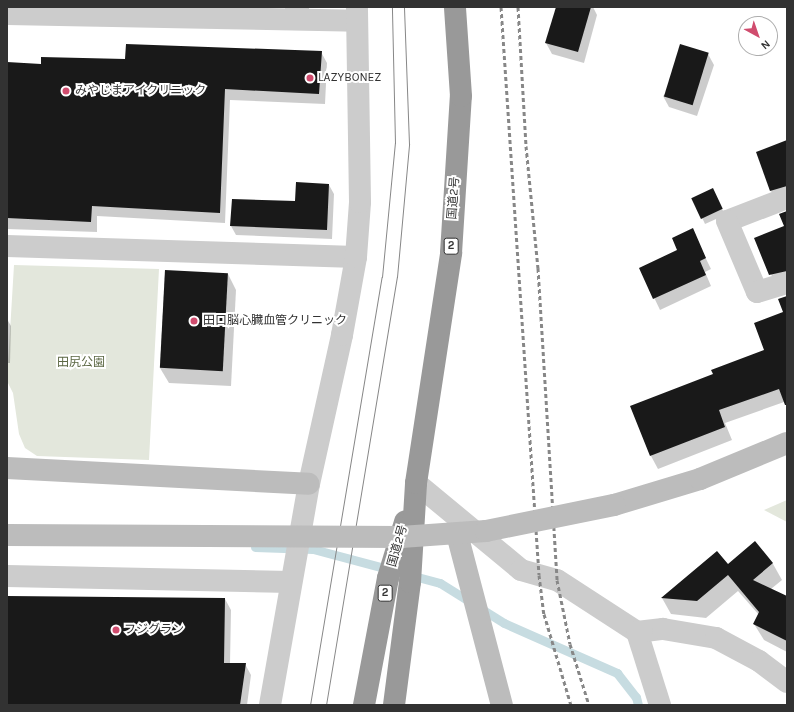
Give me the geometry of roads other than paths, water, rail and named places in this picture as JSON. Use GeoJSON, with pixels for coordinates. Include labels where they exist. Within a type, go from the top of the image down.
{"type":"FeatureCollection","features":[{"type":"Feature","properties":{"kind":"highway","name":"国道2号"},"geometry":{"type":"LineString","coordinates":[[394,705],[410,582],[416,483],[451,253],[461,96],[455,7]]}},
{"type":"Feature","properties":{"kind":"highway","name":"国道2号"},"geometry":{"type":"LineString","coordinates":[[364,705],[388,578],[416,483]]}},
{"type":"Feature","properties":{"kind":"street"},"geometry":{"type":"LineString","coordinates":[[7,14],[357,14],[360,202],[356,257],[342,336],[309,484],[270,705]]}},
{"type":"Feature","properties":{"kind":"street"},"geometry":{"type":"LineString","coordinates":[[787,198],[727,221],[757,292],[787,283]]}},
{"type":"Feature","properties":{"kind":"street"},"geometry":{"type":"LineString","coordinates":[[7,246],[356,257]]}},
{"type":"Feature","properties":{"kind":"street"},"geometry":{"type":"LineString","coordinates":[[7,535],[401,537],[456,534],[527,524],[614,505],[700,479],[787,443]]}},
{"type":"Feature","properties":{"kind":"street"},"geometry":{"type":"LineString","coordinates":[[7,468],[309,484]]}},
{"type":"Feature","properties":{"kind":"street"},"geometry":{"type":"LineString","coordinates":[[416,483],[521,570],[557,580],[637,632],[660,705]]}},
{"type":"Feature","properties":{"kind":"street"},"geometry":{"type":"LineString","coordinates":[[456,534],[502,705]]}},
{"type":"Feature","properties":{"kind":"street"},"geometry":{"type":"LineString","coordinates":[[7,576],[291,582]]}},
{"type":"Feature","properties":{"kind":"street"},"geometry":{"type":"LineString","coordinates":[[637,632],[663,629],[716,638],[759,661],[787,682]]}},
{"type":"Feature","properties":{"kind":"waterway"},"geometry":{"type":"LineString","coordinates":[[255,547],[313,549],[392,570]]}},
{"type":"Feature","properties":{"kind":"waterway"},"geometry":{"type":"LineString","coordinates":[[410,575],[440,583],[504,623],[617,673],[636,697],[638,705]]}},
{"type":"Feature","properties":{"kind":"tram line"},"geometry":{"type":"LineString","coordinates":[[310,705],[382,277],[395,143],[392,7]]}},
{"type":"Feature","properties":{"kind":"tram line"},"geometry":{"type":"LineString","coordinates":[[326,705],[397,277],[409,144],[404,7]]}},
{"type":"Feature","properties":{"kind":"railway"},"geometry":{"type":"LineString","coordinates":[[501,7],[539,575],[544,614],[571,705]]}},
{"type":"Feature","properties":{"kind":"railway"},"geometry":{"type":"LineString","coordinates":[[518,7],[526,146],[538,268],[557,580],[570,644],[589,705]]}},
{"type":"Feature","properties":{"kind":"place","name":"LAZYBONEZ"},"geometry":{"type":"Point","coordinates":[310,78]}},
{"type":"Feature","properties":{"kind":"place","name":"みやじまアイクリニック"},"geometry":{"type":"Point","coordinates":[66,91]}},
{"type":"Feature","properties":{"kind":"place","name":"田口脳心臓血管クリニック"},"geometry":{"type":"Point","coordinates":[194,321]}},
{"type":"Feature","properties":{"kind":"place","name":"フジグラン"},"geometry":{"type":"Point","coordinates":[116,630]}},
{"type":"Feature","properties":{"kind":"park label","name":"田尻公園"},"geometry":{"type":"Point","coordinates":[81,363]}}]}
